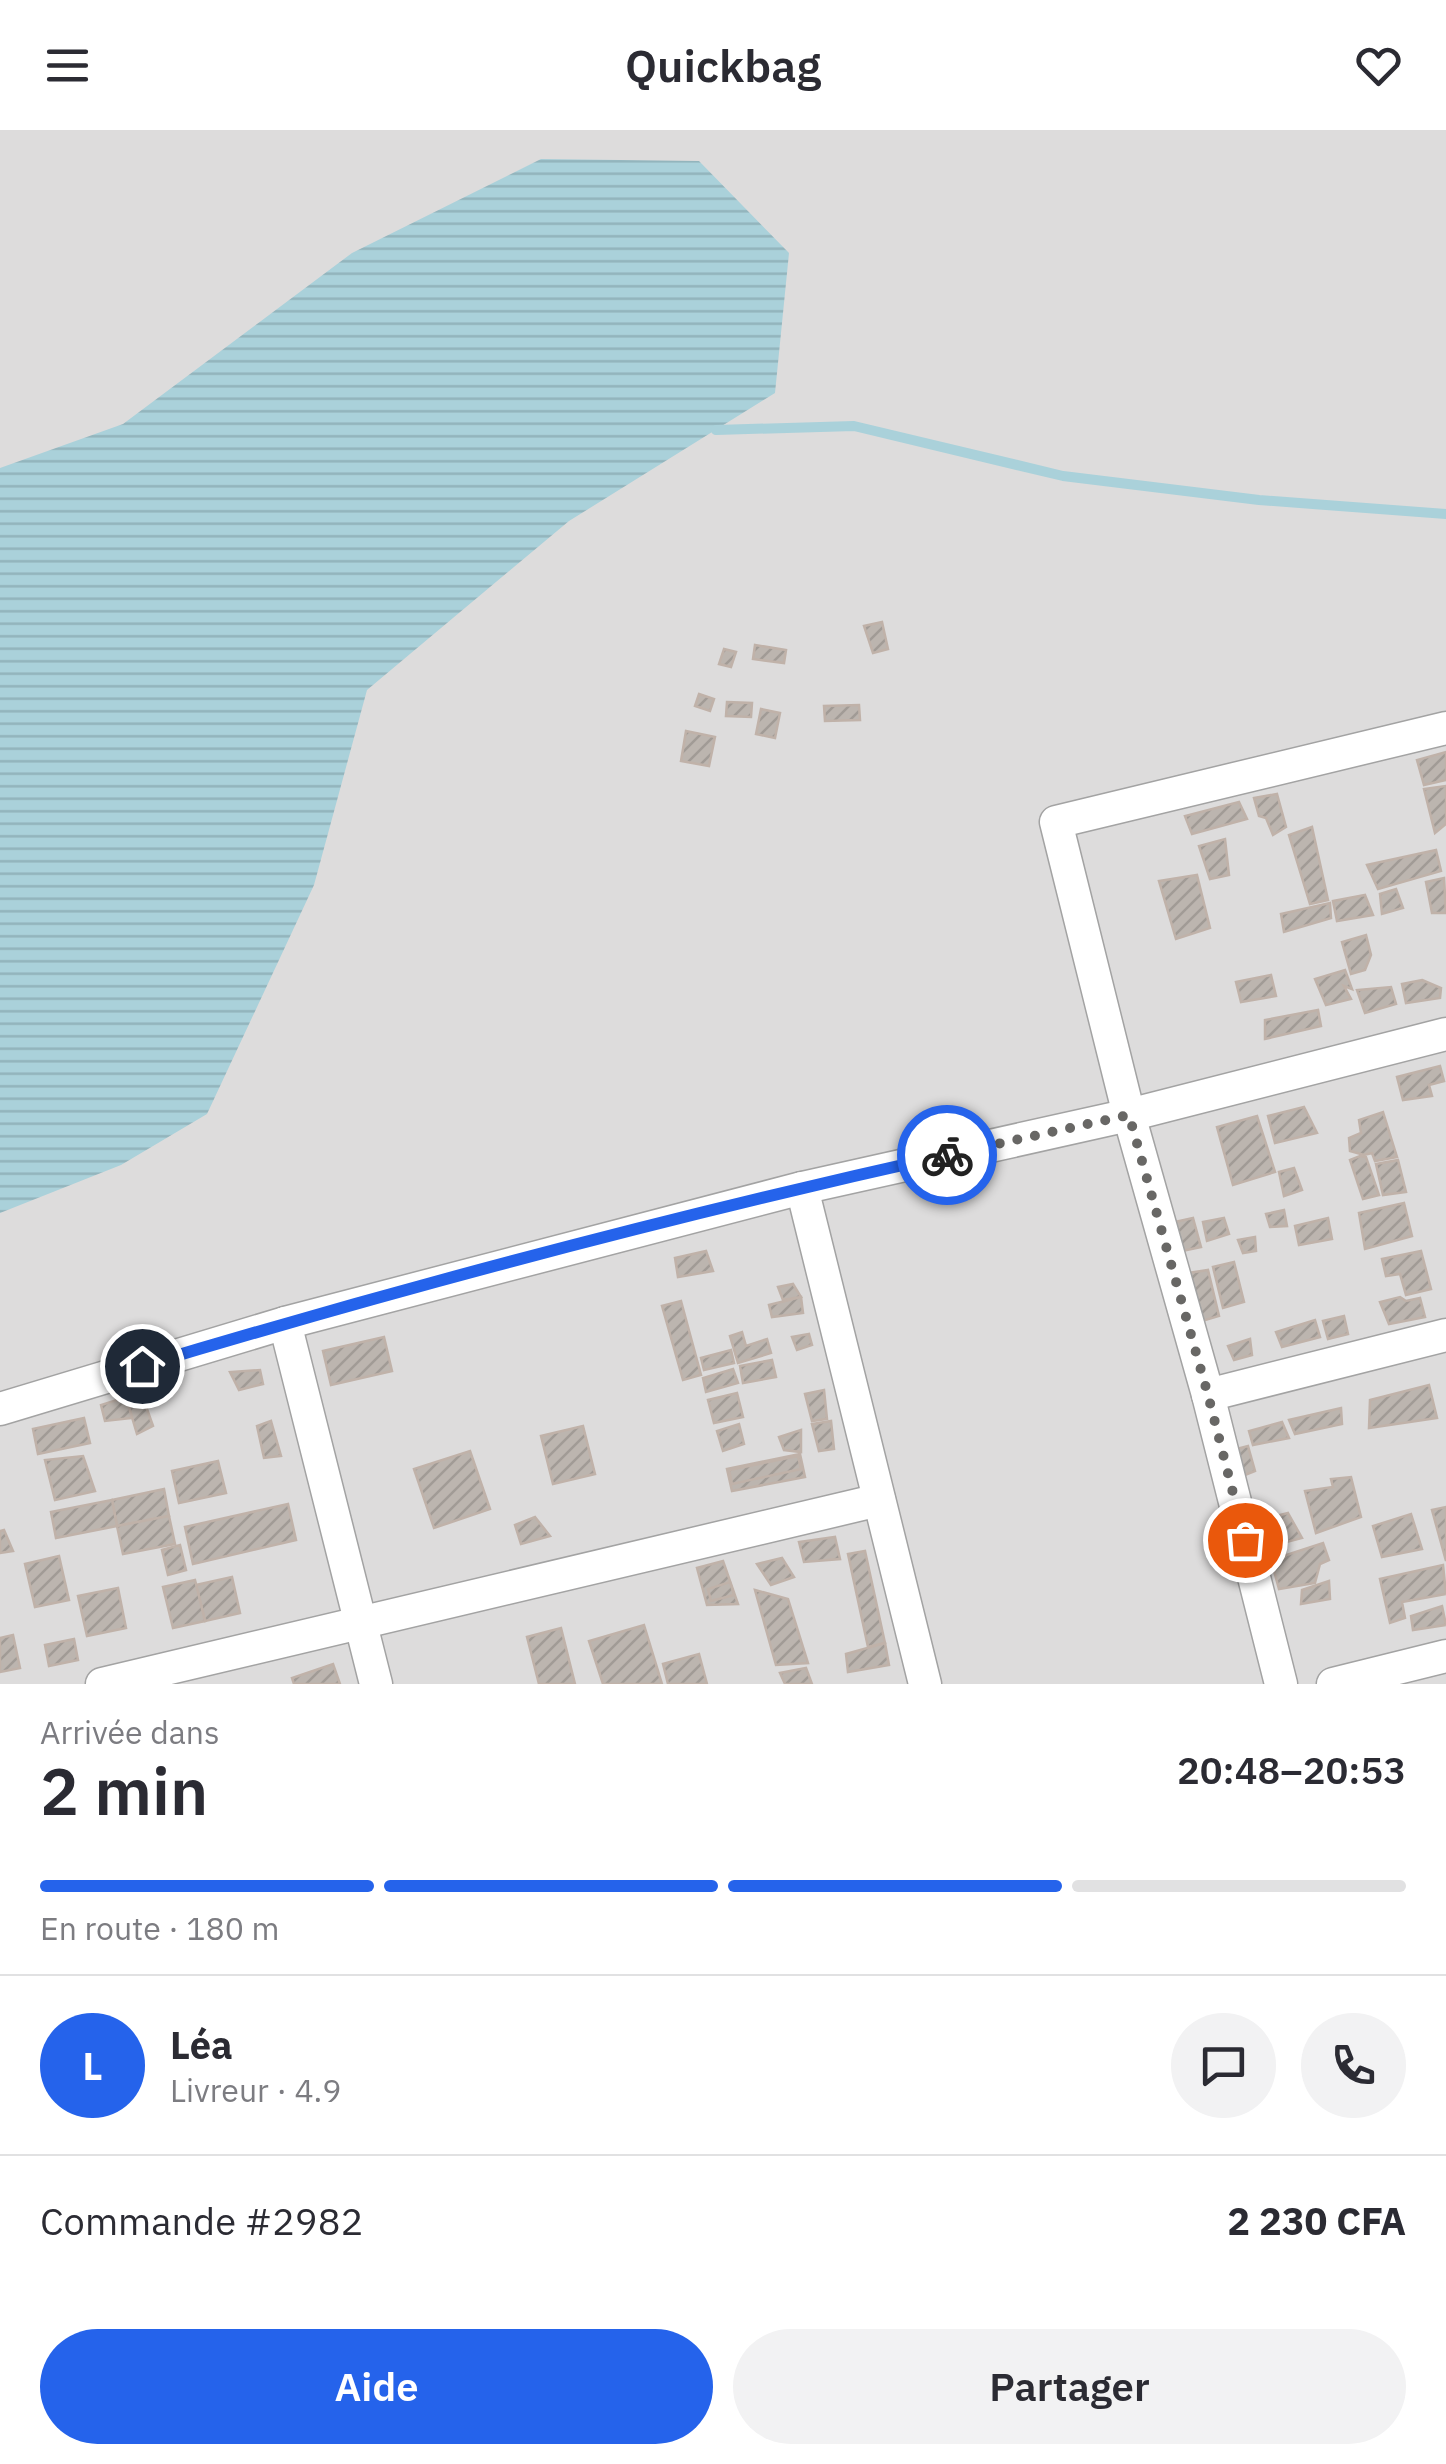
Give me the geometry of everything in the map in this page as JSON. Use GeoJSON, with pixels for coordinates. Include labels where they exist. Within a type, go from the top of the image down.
{"type":"FeatureCollection","features":[{"type":"Feature","properties":{"kind":"street"},"geometry":{"type":"LineString","coordinates":[[1282,1684],[1208,1395],[1129,1115],[1056,822],[1446,728]]}},
{"type":"Feature","properties":{"kind":"street"},"geometry":{"type":"LineString","coordinates":[[0,1409],[285,1323],[802,1188],[1129,1115],[1446,1034]]}},
{"type":"Feature","properties":{"kind":"street"},"geometry":{"type":"LineString","coordinates":[[802,1188],[925,1684]]}},
{"type":"Feature","properties":{"kind":"street"},"geometry":{"type":"LineString","coordinates":[[285,1323],[376,1684]]}},
{"type":"Feature","properties":{"kind":"street"},"geometry":{"type":"LineString","coordinates":[[1208,1395],[1446,1335]]}},
{"type":"Feature","properties":{"kind":"street"},"geometry":{"type":"LineString","coordinates":[[102,1684],[879,1500]]}},
{"type":"Feature","properties":{"kind":"street"},"geometry":{"type":"LineString","coordinates":[[1332,1684],[1446,1656]]}},
{"type":"Feature","properties":{"kind":"shaded area"},"geometry":{"type":"Polygon","coordinates":[[[0,130],[1446,130],[1446,1684],[0,1684],[0,130]]]}},
{"type":"Feature","properties":{"kind":"water"},"geometry":{"type":"Polygon","coordinates":[[[541,159],[699,161],[789,253],[775,393],[569,521],[367,690],[314,885],[207,1114],[121,1165],[0,1213],[0,468],[123,424],[352,253],[541,159]]]}},
{"type":"Feature","properties":{"kind":"building"},"geometry":{"type":"Polygon","coordinates":[[[882,622],[888,649],[873,653],[864,626],[882,622]]]}},
{"type":"Feature","properties":{"kind":"building"},"geometry":{"type":"Polygon","coordinates":[[[755,645],[786,650],[784,663],[753,659],[755,645]]]}},
{"type":"Feature","properties":{"kind":"building"},"geometry":{"type":"Polygon","coordinates":[[[724,649],[736,652],[731,667],[719,664],[724,649]]]}},
{"type":"Feature","properties":{"kind":"building"},"geometry":{"type":"Polygon","coordinates":[[[699,694],[714,699],[710,711],[695,706],[699,694]]]}},
{"type":"Feature","properties":{"kind":"building"},"geometry":{"type":"Polygon","coordinates":[[[727,702],[752,703],[751,717],[726,716],[727,702]]]}},
{"type":"Feature","properties":{"kind":"building"},"geometry":{"type":"Polygon","coordinates":[[[859,705],[860,720],[825,721],[824,706],[859,705]]]}},
{"type":"Feature","properties":{"kind":"building"},"geometry":{"type":"Polygon","coordinates":[[[761,709],[780,713],[775,738],[756,734],[761,709]]]}},
{"type":"Feature","properties":{"kind":"building"},"geometry":{"type":"Polygon","coordinates":[[[686,731],[715,737],[709,766],[681,761],[686,731]]]}},
{"type":"Feature","properties":{"kind":"building"},"geometry":{"type":"Polygon","coordinates":[[[1446,752],[1446,780],[1424,785],[1417,760],[1446,752]]]}},
{"type":"Feature","properties":{"kind":"building"},"geometry":{"type":"Polygon","coordinates":[[[1446,786],[1446,824],[1435,833],[1424,789],[1446,786]]]}},
{"type":"Feature","properties":{"kind":"building"},"geometry":{"type":"Polygon","coordinates":[[[1277,794],[1286,827],[1273,835],[1266,818],[1259,816],[1254,798],[1277,794]]]}},
{"type":"Feature","properties":{"kind":"building"},"geometry":{"type":"Polygon","coordinates":[[[1239,802],[1247,819],[1192,834],[1185,816],[1239,802]]]}},
{"type":"Feature","properties":{"kind":"building"},"geometry":{"type":"Polygon","coordinates":[[[1312,827],[1328,900],[1310,904],[1289,835],[1312,827]]]}},
{"type":"Feature","properties":{"kind":"building"},"geometry":{"type":"Polygon","coordinates":[[[1225,839],[1229,875],[1210,879],[1199,846],[1225,839]]]}},
{"type":"Feature","properties":{"kind":"building"},"geometry":{"type":"Polygon","coordinates":[[[1436,850],[1441,871],[1378,889],[1367,865],[1436,850]]]}},
{"type":"Feature","properties":{"kind":"building"},"geometry":{"type":"Polygon","coordinates":[[[1197,875],[1210,928],[1176,939],[1159,881],[1197,875]]]}},
{"type":"Feature","properties":{"kind":"building"},"geometry":{"type":"Polygon","coordinates":[[[1444,878],[1446,913],[1432,913],[1426,882],[1444,878]]]}},
{"type":"Feature","properties":{"kind":"building"},"geometry":{"type":"Polygon","coordinates":[[[1396,889],[1403,908],[1382,914],[1380,894],[1396,889]]]}},
{"type":"Feature","properties":{"kind":"building"},"geometry":{"type":"Polygon","coordinates":[[[1365,895],[1373,915],[1337,921],[1333,901],[1365,895]]]}},
{"type":"Feature","properties":{"kind":"building"},"geometry":{"type":"Polygon","coordinates":[[[1330,903],[1331,918],[1284,932],[1281,914],[1330,903]]]}},
{"type":"Feature","properties":{"kind":"building"},"geometry":{"type":"Polygon","coordinates":[[[1366,935],[1371,955],[1365,970],[1351,974],[1342,942],[1366,935]]]}},
{"type":"Feature","properties":{"kind":"building"},"geometry":{"type":"Polygon","coordinates":[[[1345,970],[1352,989],[1344,986],[1351,999],[1326,1005],[1315,979],[1345,970]]]}},
{"type":"Feature","properties":{"kind":"building"},"geometry":{"type":"Polygon","coordinates":[[[1271,975],[1276,996],[1241,1002],[1236,982],[1271,975]]]}},
{"type":"Feature","properties":{"kind":"building"},"geometry":{"type":"Polygon","coordinates":[[[1422,980],[1441,988],[1440,998],[1406,1003],[1402,984],[1422,980]]]}},
{"type":"Feature","properties":{"kind":"building"},"geometry":{"type":"Polygon","coordinates":[[[1391,987],[1396,1004],[1365,1013],[1357,990],[1391,987]]]}},
{"type":"Feature","properties":{"kind":"building"},"geometry":{"type":"Polygon","coordinates":[[[1318,1010],[1321,1026],[1265,1039],[1265,1020],[1318,1010]]]}},
{"type":"Feature","properties":{"kind":"building"},"geometry":{"type":"Polygon","coordinates":[[[1440,1066],[1444,1081],[1429,1085],[1432,1096],[1403,1100],[1397,1077],[1440,1066]]]}},
{"type":"Feature","properties":{"kind":"building"},"geometry":{"type":"Polygon","coordinates":[[[1304,1107],[1317,1133],[1275,1143],[1268,1116],[1304,1107]]]}},
{"type":"Feature","properties":{"kind":"building"},"geometry":{"type":"Polygon","coordinates":[[[1383,1112],[1397,1157],[1375,1161],[1372,1153],[1350,1151],[1349,1138],[1361,1133],[1359,1120],[1383,1112]]]}},
{"type":"Feature","properties":{"kind":"building"},"geometry":{"type":"Polygon","coordinates":[[[1257,1116],[1275,1172],[1233,1185],[1217,1127],[1257,1116]]]}},
{"type":"Feature","properties":{"kind":"building"},"geometry":{"type":"Polygon","coordinates":[[[1366,1157],[1379,1195],[1363,1199],[1350,1160],[1366,1157]]]}},
{"type":"Feature","properties":{"kind":"building"},"geometry":{"type":"Polygon","coordinates":[[[1398,1160],[1406,1192],[1383,1195],[1376,1164],[1398,1160]]]}},
{"type":"Feature","properties":{"kind":"building"},"geometry":{"type":"Polygon","coordinates":[[[1294,1168],[1302,1190],[1284,1196],[1279,1172],[1294,1168]]]}},
{"type":"Feature","properties":{"kind":"building"},"geometry":{"type":"Polygon","coordinates":[[[1404,1203],[1412,1236],[1365,1249],[1359,1213],[1404,1203]]]}},
{"type":"Feature","properties":{"kind":"building"},"geometry":{"type":"Polygon","coordinates":[[[1284,1210],[1287,1226],[1270,1227],[1266,1214],[1284,1210]]]}},
{"type":"Feature","properties":{"kind":"building"},"geometry":{"type":"Polygon","coordinates":[[[1193,1218],[1201,1247],[1182,1251],[1175,1222],[1193,1218]]]}},
{"type":"Feature","properties":{"kind":"building"},"geometry":{"type":"Polygon","coordinates":[[[1224,1218],[1229,1234],[1207,1241],[1203,1222],[1224,1218]]]}},
{"type":"Feature","properties":{"kind":"building"},"geometry":{"type":"Polygon","coordinates":[[[1328,1218],[1332,1239],[1299,1245],[1295,1226],[1328,1218]]]}},
{"type":"Feature","properties":{"kind":"building"},"geometry":{"type":"Polygon","coordinates":[[[1255,1237],[1256,1251],[1243,1253],[1238,1240],[1255,1237]]]}},
{"type":"Feature","properties":{"kind":"building"},"geometry":{"type":"Polygon","coordinates":[[[706,1251],[713,1271],[678,1277],[675,1258],[706,1251]]]}},
{"type":"Feature","properties":{"kind":"building"},"geometry":{"type":"Polygon","coordinates":[[[1421,1251],[1431,1289],[1406,1295],[1400,1274],[1386,1276],[1382,1259],[1421,1251]]]}},
{"type":"Feature","properties":{"kind":"building"},"geometry":{"type":"Polygon","coordinates":[[[1234,1262],[1244,1302],[1223,1308],[1213,1267],[1234,1262]]]}},
{"type":"Feature","properties":{"kind":"building"},"geometry":{"type":"Polygon","coordinates":[[[1208,1270],[1219,1316],[1202,1321],[1188,1273],[1208,1270]]]}},
{"type":"Feature","properties":{"kind":"building"},"geometry":{"type":"Polygon","coordinates":[[[793,1284],[801,1297],[783,1300],[778,1287],[793,1284]]]}},
{"type":"Feature","properties":{"kind":"building"},"geometry":{"type":"Polygon","coordinates":[[[801,1297],[803,1313],[772,1317],[769,1305],[801,1297]]]}},
{"type":"Feature","properties":{"kind":"building"},"geometry":{"type":"Polygon","coordinates":[[[1400,1297],[1406,1301],[1420,1298],[1425,1317],[1389,1324],[1380,1302],[1400,1297]]]}},
{"type":"Feature","properties":{"kind":"building"},"geometry":{"type":"Polygon","coordinates":[[[681,1301],[701,1375],[683,1380],[662,1306],[681,1301]]]}},
{"type":"Feature","properties":{"kind":"building"},"geometry":{"type":"Polygon","coordinates":[[[1344,1316],[1348,1334],[1328,1339],[1323,1321],[1344,1316]]]}},
{"type":"Feature","properties":{"kind":"building"},"geometry":{"type":"Polygon","coordinates":[[[1315,1320],[1320,1337],[1282,1347],[1276,1332],[1315,1320]]]}},
{"type":"Feature","properties":{"kind":"building"},"geometry":{"type":"Polygon","coordinates":[[[742,1332],[746,1346],[767,1339],[771,1353],[738,1363],[730,1336],[742,1332]]]}},
{"type":"Feature","properties":{"kind":"building"},"geometry":{"type":"Polygon","coordinates":[[[809,1334],[812,1345],[797,1350],[792,1337],[809,1334]]]}},
{"type":"Feature","properties":{"kind":"building"},"geometry":{"type":"Polygon","coordinates":[[[384,1337],[392,1371],[331,1385],[323,1351],[384,1337]]]}},
{"type":"Feature","properties":{"kind":"building"},"geometry":{"type":"Polygon","coordinates":[[[1250,1339],[1252,1355],[1234,1360],[1228,1346],[1250,1339]]]}},
{"type":"Feature","properties":{"kind":"building"},"geometry":{"type":"Polygon","coordinates":[[[731,1350],[734,1363],[704,1370],[701,1358],[731,1350]]]}},
{"type":"Feature","properties":{"kind":"building"},"geometry":{"type":"Polygon","coordinates":[[[772,1360],[776,1377],[743,1383],[740,1366],[772,1360]]]}},
{"type":"Feature","properties":{"kind":"building"},"geometry":{"type":"Polygon","coordinates":[[[733,1369],[738,1383],[706,1392],[703,1378],[733,1369]]]}},
{"type":"Feature","properties":{"kind":"building"},"geometry":{"type":"Polygon","coordinates":[[[260,1370],[263,1384],[239,1390],[230,1372],[260,1370]]]}},
{"type":"Feature","properties":{"kind":"building"},"geometry":{"type":"Polygon","coordinates":[[[1429,1385],[1437,1418],[1369,1428],[1370,1400],[1429,1385]]]}},
{"type":"Feature","properties":{"kind":"building"},"geometry":{"type":"Polygon","coordinates":[[[824,1390],[827,1419],[812,1421],[805,1394],[824,1390]]]}},
{"type":"Feature","properties":{"kind":"building"},"geometry":{"type":"Polygon","coordinates":[[[737,1393],[743,1417],[714,1423],[708,1400],[737,1393]]]}},
{"type":"Feature","properties":{"kind":"building"},"geometry":{"type":"Polygon","coordinates":[[[142,1395],[153,1426],[137,1434],[126,1397],[142,1395]]]}},
{"type":"Feature","properties":{"kind":"building"},"geometry":{"type":"Polygon","coordinates":[[[126,1397],[132,1418],[105,1421],[101,1405],[126,1397]]]}},
{"type":"Feature","properties":{"kind":"building"},"geometry":{"type":"Polygon","coordinates":[[[1341,1408],[1342,1424],[1295,1434],[1289,1420],[1341,1408]]]}},
{"type":"Feature","properties":{"kind":"building"},"geometry":{"type":"Polygon","coordinates":[[[84,1418],[90,1443],[38,1454],[33,1429],[84,1418]]]}},
{"type":"Feature","properties":{"kind":"building"},"geometry":{"type":"Polygon","coordinates":[[[271,1421],[281,1456],[264,1458],[257,1426],[271,1421]]]}},
{"type":"Feature","properties":{"kind":"building"},"geometry":{"type":"Polygon","coordinates":[[[831,1421],[834,1449],[819,1451],[812,1424],[831,1421]]]}},
{"type":"Feature","properties":{"kind":"building"},"geometry":{"type":"Polygon","coordinates":[[[1282,1422],[1289,1438],[1253,1445],[1249,1431],[1282,1422]]]}},
{"type":"Feature","properties":{"kind":"building"},"geometry":{"type":"Polygon","coordinates":[[[739,1424],[744,1444],[723,1451],[717,1431],[739,1424]]]}},
{"type":"Feature","properties":{"kind":"building"},"geometry":{"type":"Polygon","coordinates":[[[583,1426],[595,1474],[553,1484],[541,1436],[583,1426]]]}},
{"type":"Feature","properties":{"kind":"building"},"geometry":{"type":"Polygon","coordinates":[[[801,1430],[801,1452],[784,1450],[779,1437],[801,1430]]]}},
{"type":"Feature","properties":{"kind":"building"},"geometry":{"type":"Polygon","coordinates":[[[1248,1446],[1255,1471],[1235,1479],[1229,1451],[1248,1446]]]}},
{"type":"Feature","properties":{"kind":"building"},"geometry":{"type":"Polygon","coordinates":[[[470,1451],[490,1509],[434,1528],[414,1469],[470,1451]]]}},
{"type":"Feature","properties":{"kind":"building"},"geometry":{"type":"Polygon","coordinates":[[[800,1454],[805,1477],[732,1491],[727,1469],[800,1454]]]}},
{"type":"Feature","properties":{"kind":"building"},"geometry":{"type":"Polygon","coordinates":[[[83,1456],[95,1491],[55,1500],[45,1460],[83,1456]]]}},
{"type":"Feature","properties":{"kind":"building"},"geometry":{"type":"Polygon","coordinates":[[[798,1456],[801,1469],[732,1484],[729,1470],[798,1456]]]}},
{"type":"Feature","properties":{"kind":"building"},"geometry":{"type":"Polygon","coordinates":[[[218,1461],[226,1493],[179,1503],[172,1471],[218,1461]]]}},
{"type":"Feature","properties":{"kind":"building"},"geometry":{"type":"Polygon","coordinates":[[[1351,1477],[1361,1517],[1316,1533],[1305,1491],[1333,1487],[1331,1479],[1351,1477]]]}},
{"type":"Feature","properties":{"kind":"building"},"geometry":{"type":"Polygon","coordinates":[[[164,1489],[169,1516],[117,1526],[112,1500],[164,1489]]]}},
{"type":"Feature","properties":{"kind":"building"},"geometry":{"type":"Polygon","coordinates":[[[112,1500],[117,1526],[56,1538],[51,1512],[112,1500]]]}},
{"type":"Feature","properties":{"kind":"building"},"geometry":{"type":"Polygon","coordinates":[[[288,1504],[296,1540],[193,1564],[185,1527],[288,1504]]]}},
{"type":"Feature","properties":{"kind":"building"},"geometry":{"type":"Polygon","coordinates":[[[1446,1507],[1446,1561],[1432,1510],[1446,1507]]]}},
{"type":"Feature","properties":{"kind":"building"},"geometry":{"type":"Polygon","coordinates":[[[1288,1513],[1302,1538],[1259,1549],[1253,1522],[1288,1513]]]}},
{"type":"Feature","properties":{"kind":"building"},"geometry":{"type":"Polygon","coordinates":[[[1411,1514],[1422,1549],[1382,1557],[1373,1526],[1411,1514]]]}},
{"type":"Feature","properties":{"kind":"building"},"geometry":{"type":"Polygon","coordinates":[[[169,1516],[175,1544],[123,1554],[117,1526],[169,1516]]]}},
{"type":"Feature","properties":{"kind":"building"},"geometry":{"type":"Polygon","coordinates":[[[535,1517],[550,1536],[521,1544],[515,1525],[535,1517]]]}},
{"type":"Feature","properties":{"kind":"building"},"geometry":{"type":"Polygon","coordinates":[[[4,1530],[13,1551],[0,1553],[0,1531],[4,1530]]]}},
{"type":"Feature","properties":{"kind":"building"},"geometry":{"type":"Polygon","coordinates":[[[835,1537],[840,1559],[804,1562],[799,1542],[835,1537]]]}},
{"type":"Feature","properties":{"kind":"building"},"geometry":{"type":"Polygon","coordinates":[[[1323,1543],[1329,1560],[1320,1564],[1315,1583],[1279,1589],[1271,1560],[1323,1543]]]}},
{"type":"Feature","properties":{"kind":"building"},"geometry":{"type":"Polygon","coordinates":[[[180,1545],[186,1570],[168,1575],[162,1550],[180,1545]]]}},
{"type":"Feature","properties":{"kind":"building"},"geometry":{"type":"Polygon","coordinates":[[[865,1551],[885,1643],[868,1647],[848,1554],[865,1551]]]}},
{"type":"Feature","properties":{"kind":"building"},"geometry":{"type":"Polygon","coordinates":[[[59,1556],[69,1600],[35,1607],[25,1564],[59,1556]]]}},
{"type":"Feature","properties":{"kind":"building"},"geometry":{"type":"Polygon","coordinates":[[[782,1558],[794,1577],[771,1585],[757,1564],[782,1558]]]}},
{"type":"Feature","properties":{"kind":"building"},"geometry":{"type":"Polygon","coordinates":[[[723,1561],[738,1604],[707,1605],[697,1568],[723,1561]]]}},
{"type":"Feature","properties":{"kind":"building"},"geometry":{"type":"Polygon","coordinates":[[[1443,1565],[1446,1594],[1402,1602],[1405,1618],[1390,1623],[1380,1579],[1443,1565]]]}},
{"type":"Feature","properties":{"kind":"building"},"geometry":{"type":"Polygon","coordinates":[[[232,1577],[240,1613],[205,1621],[196,1585],[232,1577]]]}},
{"type":"Feature","properties":{"kind":"building"},"geometry":{"type":"Polygon","coordinates":[[[195,1580],[205,1621],[173,1628],[163,1587],[195,1580]]]}},
{"type":"Feature","properties":{"kind":"building"},"geometry":{"type":"Polygon","coordinates":[[[1329,1581],[1330,1599],[1301,1604],[1302,1590],[1329,1581]]]}},
{"type":"Feature","properties":{"kind":"building"},"geometry":{"type":"Polygon","coordinates":[[[730,1582],[734,1595],[711,1601],[708,1589],[730,1582]]]}},
{"type":"Feature","properties":{"kind":"building"},"geometry":{"type":"Polygon","coordinates":[[[118,1588],[126,1628],[87,1636],[78,1596],[118,1588]]]}},
{"type":"Feature","properties":{"kind":"building"},"geometry":{"type":"Polygon","coordinates":[[[755,1590],[788,1599],[808,1663],[776,1665],[755,1590]]]}},
{"type":"Feature","properties":{"kind":"building"},"geometry":{"type":"Polygon","coordinates":[[[1442,1606],[1446,1625],[1413,1630],[1411,1616],[1442,1606]]]}},
{"type":"Feature","properties":{"kind":"building"},"geometry":{"type":"Polygon","coordinates":[[[644,1625],[662,1684],[603,1684],[589,1641],[644,1625]]]}},
{"type":"Feature","properties":{"kind":"building"},"geometry":{"type":"Polygon","coordinates":[[[561,1628],[575,1684],[539,1684],[527,1637],[561,1628]]]}},
{"type":"Feature","properties":{"kind":"building"},"geometry":{"type":"Polygon","coordinates":[[[13,1635],[20,1668],[0,1672],[0,1638],[13,1635]]]}},
{"type":"Feature","properties":{"kind":"building"},"geometry":{"type":"Polygon","coordinates":[[[74,1639],[78,1660],[49,1666],[45,1645],[74,1639]]]}},
{"type":"Feature","properties":{"kind":"building"},"geometry":{"type":"Polygon","coordinates":[[[885,1643],[889,1665],[848,1672],[846,1654],[885,1643]]]}},
{"type":"Feature","properties":{"kind":"building"},"geometry":{"type":"Polygon","coordinates":[[[699,1654],[707,1684],[668,1684],[663,1664],[699,1654]]]}},
{"type":"Feature","properties":{"kind":"building"},"geometry":{"type":"Polygon","coordinates":[[[333,1664],[340,1684],[294,1684],[292,1678],[333,1664]]]}},
{"type":"Feature","properties":{"kind":"building"},"geometry":{"type":"Polygon","coordinates":[[[806,1668],[812,1684],[785,1684],[780,1673],[806,1668]]]}},
{"type":"Feature","properties":{"kind":"waterway"},"geometry":{"type":"LineString","coordinates":[[716,430],[854,426],[1063,476],[1259,500],[1446,514]]}},
{"type":"Feature","properties":{"kind":"way so far"},"geometry":{"type":"LineString","coordinates":[[947,1155],[1129,1115],[1245,1540]]}},
{"type":"Feature","properties":{"kind":"route"},"geometry":{"type":"LineString","coordinates":[[142,1366],[285,1323],[802,1188],[947,1155]]}}]}
